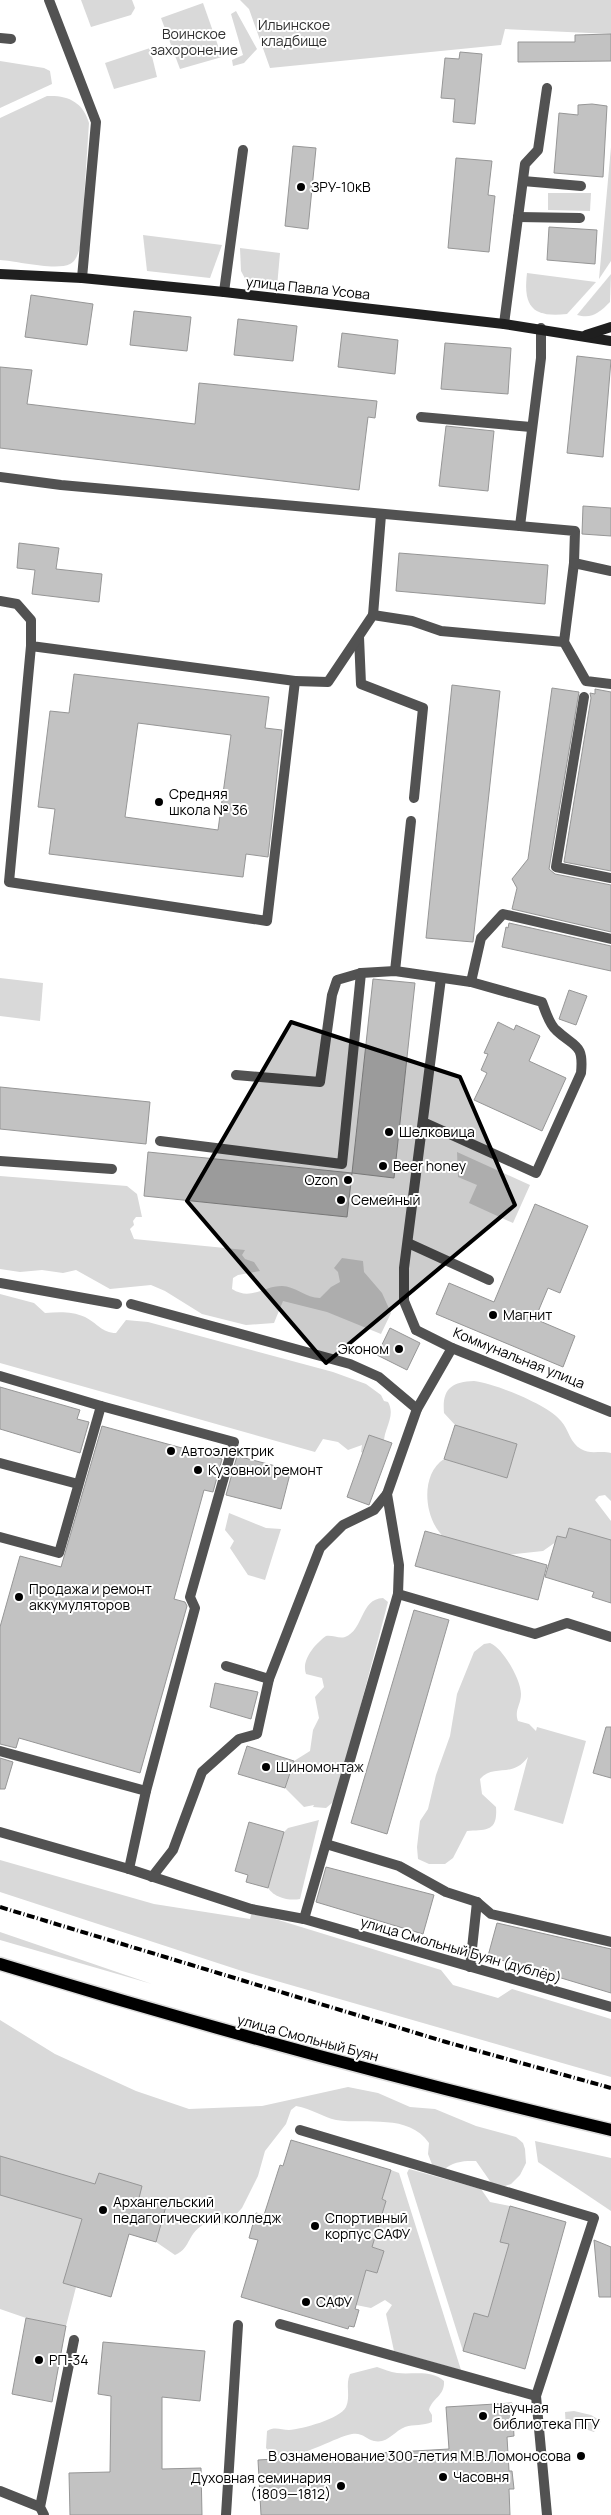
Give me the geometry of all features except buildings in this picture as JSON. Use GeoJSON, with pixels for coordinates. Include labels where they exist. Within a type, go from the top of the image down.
{"type":"FeatureCollection","features":[{"type":"Feature","properties":{"kind":"main road","name":"улица Смольный Буян"},"geometry":{"type":"LineString","coordinates":[[0,1964],[145,2008],[426,2086],[611,2130]]}},
{"type":"Feature","properties":{"kind":"street"},"geometry":{"type":"LineString","coordinates":[[49,0],[96,122],[82,278]]}},
{"type":"Feature","properties":{"kind":"street"},"geometry":{"type":"LineString","coordinates":[[0,38],[12,39]]}},
{"type":"Feature","properties":{"kind":"street"},"geometry":{"type":"LineString","coordinates":[[504,324],[526,164],[538,150],[547,88]]}},
{"type":"Feature","properties":{"kind":"street"},"geometry":{"type":"LineString","coordinates":[[224,292],[243,150]]}},
{"type":"Feature","properties":{"kind":"street"},"geometry":{"type":"LineString","coordinates":[[523,181],[581,186]]}},
{"type":"Feature","properties":{"kind":"street"},"geometry":{"type":"LineString","coordinates":[[518,217],[580,218]]}},
{"type":"Feature","properties":{"kind":"street","name":"улица Павла Усова"},"geometry":{"type":"LineString","coordinates":[[0,274],[82,278],[224,292],[541,328],[611,341]]}},
{"type":"Feature","properties":{"kind":"street"},"geometry":{"type":"LineString","coordinates":[[577,336],[601,332],[611,327]]}},
{"type":"Feature","properties":{"kind":"street"},"geometry":{"type":"LineString","coordinates":[[520,526],[540,358],[541,328]]}},
{"type":"Feature","properties":{"kind":"street"},"geometry":{"type":"LineString","coordinates":[[421,417],[531,428]]}},
{"type":"Feature","properties":{"kind":"street"},"geometry":{"type":"LineString","coordinates":[[0,477],[61,485],[575,531],[574,563],[564,642],[586,681],[611,684]]}},
{"type":"Feature","properties":{"kind":"street"},"geometry":{"type":"LineString","coordinates":[[31,646],[295,681],[328,682],[373,615],[381,515]]}},
{"type":"Feature","properties":{"kind":"street"},"geometry":{"type":"LineString","coordinates":[[574,563],[611,571]]}},
{"type":"Feature","properties":{"kind":"street"},"geometry":{"type":"LineString","coordinates":[[0,601],[17,604],[31,620],[31,646],[4,882],[266,921],[295,681]]}},
{"type":"Feature","properties":{"kind":"street"},"geometry":{"type":"LineString","coordinates":[[373,615],[412,621],[441,631],[564,642]]}},
{"type":"Feature","properties":{"kind":"street"},"geometry":{"type":"LineString","coordinates":[[359,637],[361,684],[423,708],[414,798]]}},
{"type":"Feature","properties":{"kind":"street"},"geometry":{"type":"LineString","coordinates":[[584,696],[556,867],[611,878]]}},
{"type":"Feature","properties":{"kind":"street"},"geometry":{"type":"LineString","coordinates":[[394,971],[411,820]]}},
{"type":"Feature","properties":{"kind":"street"},"geometry":{"type":"LineString","coordinates":[[471,982],[481,938],[503,914],[611,939]]}},
{"type":"Feature","properties":{"kind":"street"},"geometry":{"type":"LineString","coordinates":[[236,1075],[320,1082],[332,995],[337,980],[361,973],[394,971],[471,982],[542,1002],[554,1029],[577,1044],[582,1056],[581,1074],[536,1173],[423,1122]]}},
{"type":"Feature","properties":{"kind":"street"},"geometry":{"type":"LineString","coordinates":[[160,1141],[342,1164],[361,973]]}},
{"type":"Feature","properties":{"kind":"street"},"geometry":{"type":"LineString","coordinates":[[440,978],[408,1243],[489,1280]]}},
{"type":"Feature","properties":{"kind":"street"},"geometry":{"type":"LineString","coordinates":[[0,1161],[112,1169]]}},
{"type":"Feature","properties":{"kind":"street","name":"Коммунальная улица"},"geometry":{"type":"LineString","coordinates":[[408,1243],[404,1268],[404,1301],[416,1330],[452,1348],[611,1412]]}},
{"type":"Feature","properties":{"kind":"street"},"geometry":{"type":"LineString","coordinates":[[0,1283],[117,1304]]}},
{"type":"Feature","properties":{"kind":"street"},"geometry":{"type":"LineString","coordinates":[[131,1304],[350,1364],[379,1377],[417,1409]]}},
{"type":"Feature","properties":{"kind":"street"},"geometry":{"type":"LineString","coordinates":[[0,1832],[152,1877],[173,1850],[202,1772],[239,1739],[257,1734],[269,1678],[320,1548],[343,1525],[374,1510],[387,1494],[417,1409],[452,1348]]}},
{"type":"Feature","properties":{"kind":"street"},"geometry":{"type":"LineString","coordinates":[[0,1376],[234,1442],[190,1597],[195,1608],[146,1791],[129,1869]]}},
{"type":"Feature","properties":{"kind":"street"},"geometry":{"type":"LineString","coordinates":[[0,1537],[59,1553],[101,1406]]}},
{"type":"Feature","properties":{"kind":"street"},"geometry":{"type":"LineString","coordinates":[[0,1463],[78,1484]]}},
{"type":"Feature","properties":{"kind":"street"},"geometry":{"type":"LineString","coordinates":[[304,1919],[398,1594],[399,1565],[387,1494]]}},
{"type":"Feature","properties":{"kind":"street"},"geometry":{"type":"LineString","coordinates":[[398,1594],[535,1634],[567,1623],[611,1637]]}},
{"type":"Feature","properties":{"kind":"street"},"geometry":{"type":"LineString","coordinates":[[226,1666],[269,1678]]}},
{"type":"Feature","properties":{"kind":"street"},"geometry":{"type":"LineString","coordinates":[[0,1752],[146,1791]]}},
{"type":"Feature","properties":{"kind":"street"},"geometry":{"type":"LineString","coordinates":[[326,1844],[400,1866],[446,1892],[477,1902],[490,1914],[611,1942]]}},
{"type":"Feature","properties":{"kind":"street","name":"улица Смольный Буян (дублёр)"},"geometry":{"type":"LineString","coordinates":[[152,1877],[251,1909],[304,1919],[611,2007]]}},
{"type":"Feature","properties":{"kind":"street"},"geometry":{"type":"LineString","coordinates":[[470,1966],[477,1902]]}},
{"type":"Feature","properties":{"kind":"street"},"geometry":{"type":"LineString","coordinates":[[300,2130],[594,2218],[536,2396],[547,2515]]}},
{"type":"Feature","properties":{"kind":"street"},"geometry":{"type":"LineString","coordinates":[[280,2324],[536,2396]]}},
{"type":"Feature","properties":{"kind":"street"},"geometry":{"type":"LineString","coordinates":[[226,2515],[238,2325]]}},
{"type":"Feature","properties":{"kind":"street"},"geometry":{"type":"LineString","coordinates":[[0,2491],[42,2511],[74,2340]]}},
{"type":"Feature","properties":{"kind":"highlighted area"},"geometry":{"type":"Polygon","coordinates":[[[291,1022],[460,1077],[515,1205],[326,1363],[187,1201],[291,1022]]]}},
{"type":"Feature","properties":{"kind":"green space","name":"Воинское захоронение"},"geometry":{"type":"Polygon","coordinates":[[[81,0],[132,0],[135,8],[131,15],[91,27],[81,0]]]}},
{"type":"Feature","properties":{"kind":"green space","name":"Ильинское кладбище"},"geometry":{"type":"Polygon","coordinates":[[[240,0],[611,0],[611,34],[505,29],[501,45],[270,68],[249,9],[240,0]]]}},
{"type":"Feature","properties":{"kind":"green space","name":"Воинское захоронение"},"geometry":{"type":"Polygon","coordinates":[[[203,3],[222,57],[180,69],[161,18],[203,3]]]}},
{"type":"Feature","properties":{"kind":"green space"},"geometry":{"type":"Polygon","coordinates":[[[236,11],[257,49],[244,63],[233,66],[232,60],[243,55],[231,14],[236,11]]]}},
{"type":"Feature","properties":{"kind":"green space","name":"Воинское захоронение"},"geometry":{"type":"Polygon","coordinates":[[[150,48],[157,77],[114,89],[105,63],[150,48]]]}},
{"type":"Feature","properties":{"kind":"green space"},"geometry":{"type":"Polygon","coordinates":[[[0,61],[44,68],[50,71],[52,84],[0,108],[0,61]]]}},
{"type":"Feature","properties":{"kind":"green space"},"geometry":{"type":"Polygon","coordinates":[[[47,96],[62,97],[74,101],[83,110],[89,123],[81,244],[74,260],[64,266],[46,266],[0,260],[0,118],[47,96]]]}},
{"type":"Feature","properties":{"kind":"green space"},"geometry":{"type":"Polygon","coordinates":[[[611,147],[611,261],[599,279],[611,147]]]}},
{"type":"Feature","properties":{"kind":"green space"},"geometry":{"type":"Polygon","coordinates":[[[548,193],[591,193],[590,211],[548,210],[548,193]]]}},
{"type":"Feature","properties":{"kind":"green space"},"geometry":{"type":"Polygon","coordinates":[[[143,235],[222,245],[210,278],[147,271],[143,235]]]}},
{"type":"Feature","properties":{"kind":"green space"},"geometry":{"type":"Polygon","coordinates":[[[240,248],[280,253],[277,287],[249,286],[241,271],[240,248]]]}},
{"type":"Feature","properties":{"kind":"green space"},"geometry":{"type":"Polygon","coordinates":[[[527,273],[596,282],[567,314],[545,314],[532,307],[529,302],[526,284],[527,273]]]}},
{"type":"Feature","properties":{"kind":"green space"},"geometry":{"type":"Polygon","coordinates":[[[611,274],[610,302],[591,316],[577,315],[611,274]]]}},
{"type":"Feature","properties":{"kind":"green space"},"geometry":{"type":"Polygon","coordinates":[[[0,978],[43,983],[40,1021],[0,1016],[0,978]]]}},
{"type":"Feature","properties":{"kind":"green space"},"geometry":{"type":"Polygon","coordinates":[[[457,1152],[530,1185],[513,1223],[469,1203],[477,1185],[458,1177],[457,1152]]]}},
{"type":"Feature","properties":{"kind":"green space"},"geometry":{"type":"Polygon","coordinates":[[[0,1176],[127,1186],[137,1194],[142,1217],[136,1217],[133,1221],[134,1225],[130,1229],[134,1239],[245,1250],[242,1255],[245,1259],[254,1262],[260,1271],[238,1275],[233,1278],[232,1289],[245,1294],[282,1286],[320,1298],[331,1287],[340,1282],[338,1272],[334,1268],[342,1258],[363,1261],[364,1272],[382,1293],[391,1313],[381,1334],[327,1312],[283,1301],[274,1323],[246,1325],[202,1314],[165,1291],[151,1285],[110,1289],[76,1270],[63,1273],[42,1270],[20,1272],[0,1269],[0,1176]]]}},
{"type":"Feature","properties":{"kind":"green space"},"geometry":{"type":"Polygon","coordinates":[[[0,1294],[34,1303],[45,1313],[65,1312],[80,1315],[111,1333],[116,1333],[126,1320],[148,1322],[333,1372],[366,1384],[381,1395],[390,1407],[391,1412],[384,1442],[366,1454],[361,1452],[362,1445],[348,1450],[338,1442],[323,1439],[315,1452],[0,1363],[0,1294]]]}},
{"type":"Feature","properties":{"kind":"green space"},"geometry":{"type":"Polygon","coordinates":[[[474,1381],[507,1390],[545,1408],[561,1421],[574,1443],[584,1451],[611,1453],[611,1501],[605,1495],[599,1496],[595,1500],[611,1521],[611,1541],[560,1539],[543,1551],[505,1555],[446,1539],[439,1531],[433,1522],[427,1499],[431,1476],[436,1466],[444,1459],[507,1478],[517,1444],[455,1425],[444,1413],[445,1398],[450,1388],[459,1383],[474,1381]]]}},
{"type":"Feature","properties":{"kind":"green space"},"geometry":{"type":"Polygon","coordinates":[[[229,1513],[266,1528],[281,1529],[265,1580],[248,1575],[230,1548],[234,1541],[225,1530],[229,1513]]]}},
{"type":"Feature","properties":{"kind":"green space"},"geometry":{"type":"Polygon","coordinates":[[[383,1598],[388,1602],[338,1791],[332,1803],[326,1808],[313,1807],[314,1805],[304,1807],[285,1788],[294,1761],[310,1751],[313,1730],[319,1718],[315,1697],[324,1687],[322,1678],[306,1674],[305,1663],[310,1653],[326,1636],[345,1637],[351,1633],[370,1604],[383,1598]]]}},
{"type":"Feature","properties":{"kind":"green space"},"geometry":{"type":"Polygon","coordinates":[[[490,1643],[506,1658],[518,1681],[521,1698],[517,1714],[518,1721],[529,1724],[536,1731],[537,1727],[586,1741],[563,1824],[514,1810],[528,1757],[522,1764],[516,1767],[485,1774],[480,1779],[482,1794],[496,1807],[495,1821],[489,1828],[467,1831],[453,1858],[445,1864],[429,1864],[418,1859],[417,1847],[420,1821],[428,1809],[436,1775],[450,1736],[457,1694],[474,1652],[484,1644],[490,1643]]]}},
{"type":"Feature","properties":{"kind":"green space"},"geometry":{"type":"Polygon","coordinates":[[[319,1820],[300,1899],[291,1900],[274,1894],[268,1888],[284,1832],[288,1828],[319,1820]]]}},
{"type":"Feature","properties":{"kind":"green space"},"geometry":{"type":"Polygon","coordinates":[[[0,1860],[154,1904],[250,1919],[252,1912],[441,1970],[453,1985],[498,1998],[512,1989],[611,2019],[611,2077],[242,1971],[0,1892],[0,1860]]]}},
{"type":"Feature","properties":{"kind":"green space"},"geometry":{"type":"Polygon","coordinates":[[[0,1932],[152,1984],[0,1940],[0,1932]]]}},
{"type":"Feature","properties":{"kind":"green space"},"geometry":{"type":"Polygon","coordinates":[[[0,2020],[55,2054],[136,2091],[189,2109],[262,2106],[348,2087],[378,2093],[410,2107],[435,2109],[476,2126],[516,2137],[523,2143],[526,2163],[520,2175],[511,2184],[505,2186],[492,2184],[476,2161],[464,2161],[446,2168],[433,2167],[428,2154],[429,2143],[410,2127],[387,2122],[336,2120],[296,2106],[291,2110],[286,2124],[265,2151],[258,2176],[242,2208],[228,2223],[215,2225],[208,2222],[201,2226],[192,2235],[185,2248],[175,2255],[156,2242],[129,2234],[111,2297],[76,2287],[66,2326],[26,2318],[0,2309],[0,2020]]]}},
{"type":"Feature","properties":{"kind":"green space"},"geometry":{"type":"Polygon","coordinates":[[[535,2141],[611,2158],[611,2211],[538,2162],[535,2141]]]}},
{"type":"Feature","properties":{"kind":"green space"},"geometry":{"type":"Polygon","coordinates":[[[409,2169],[481,2189],[490,2202],[510,2206],[500,2241],[509,2244],[488,2317],[474,2314],[463,2351],[407,2173],[409,2169]]]}},
{"type":"Feature","properties":{"kind":"green space"},"geometry":{"type":"Polygon","coordinates":[[[391,2170],[399,2173],[461,2370],[394,2351],[386,2314],[392,2305],[385,2300],[371,2308],[356,2305],[366,2270],[377,2273],[384,2251],[372,2247],[386,2201],[382,2199],[391,2170]]]}},
{"type":"Feature","properties":{"kind":"green space"},"geometry":{"type":"Polygon","coordinates":[[[377,2367],[397,2373],[433,2375],[444,2381],[443,2390],[429,2410],[432,2415],[432,2422],[405,2427],[383,2441],[374,2441],[361,2435],[352,2434],[308,2451],[285,2456],[275,2454],[266,2448],[267,2431],[275,2428],[289,2430],[303,2428],[336,2416],[346,2407],[350,2374],[377,2367]]]}},
{"type":"Feature","properties":{"kind":"green space"},"geometry":{"type":"Polygon","coordinates":[[[574,2411],[591,2415],[601,2421],[594,2432],[579,2427],[566,2428],[565,2412],[574,2411]]]}},
{"type":"Feature","properties":{"kind":"railway"},"geometry":{"type":"LineString","coordinates":[[0,1907],[446,2042],[611,2088]]}},
{"type":"Feature","properties":{"kind":"place","name":"ЗРУ-10кВ"},"geometry":{"type":"Point","coordinates":[301,187]}},
{"type":"Feature","properties":{"kind":"place","name":"Средняя школа № 36"},"geometry":{"type":"Point","coordinates":[159,802]}},
{"type":"Feature","properties":{"kind":"place","name":"Шелковица"},"geometry":{"type":"Point","coordinates":[389,1132]}},
{"type":"Feature","properties":{"kind":"place","name":"Beer honey"},"geometry":{"type":"Point","coordinates":[383,1166]}},
{"type":"Feature","properties":{"kind":"place","name":"Ozon"},"geometry":{"type":"Point","coordinates":[348,1180]}},
{"type":"Feature","properties":{"kind":"place","name":"Семейный"},"geometry":{"type":"Point","coordinates":[341,1200]}},
{"type":"Feature","properties":{"kind":"place","name":"Магнит"},"geometry":{"type":"Point","coordinates":[493,1315]}},
{"type":"Feature","properties":{"kind":"place","name":"Эконом"},"geometry":{"type":"Point","coordinates":[399,1349]}},
{"type":"Feature","properties":{"kind":"place","name":"Автоэлектрик"},"geometry":{"type":"Point","coordinates":[171,1451]}},
{"type":"Feature","properties":{"kind":"place","name":"Кузовной ремонт"},"geometry":{"type":"Point","coordinates":[198,1470]}},
{"type":"Feature","properties":{"kind":"place","name":"Продажа и ремонт аккумуляторов"},"geometry":{"type":"Point","coordinates":[19,1597]}},
{"type":"Feature","properties":{"kind":"place","name":"Шиномонтаж"},"geometry":{"type":"Point","coordinates":[266,1767]}},
{"type":"Feature","properties":{"kind":"place","name":"Архангельский педагогический колледж"},"geometry":{"type":"Point","coordinates":[103,2210]}},
{"type":"Feature","properties":{"kind":"place","name":"Спортивный корпус САФУ"},"geometry":{"type":"Point","coordinates":[315,2226]}},
{"type":"Feature","properties":{"kind":"place","name":"САФУ"},"geometry":{"type":"Point","coordinates":[306,2302]}},
{"type":"Feature","properties":{"kind":"place","name":"РП-34"},"geometry":{"type":"Point","coordinates":[39,2360]}},
{"type":"Feature","properties":{"kind":"place","name":"Научная библиотека ПГУ"},"geometry":{"type":"Point","coordinates":[483,2416]}},
{"type":"Feature","properties":{"kind":"place","name":"В ознаменование 300-летия М.В.Ломоносова"},"geometry":{"type":"Point","coordinates":[581,2456]}},
{"type":"Feature","properties":{"kind":"place","name":"Часовня"},"geometry":{"type":"Point","coordinates":[443,2477]}},
{"type":"Feature","properties":{"kind":"place","name":"Духовная семинария (1809—1812)"},"geometry":{"type":"Point","coordinates":[341,2486]}}]}
